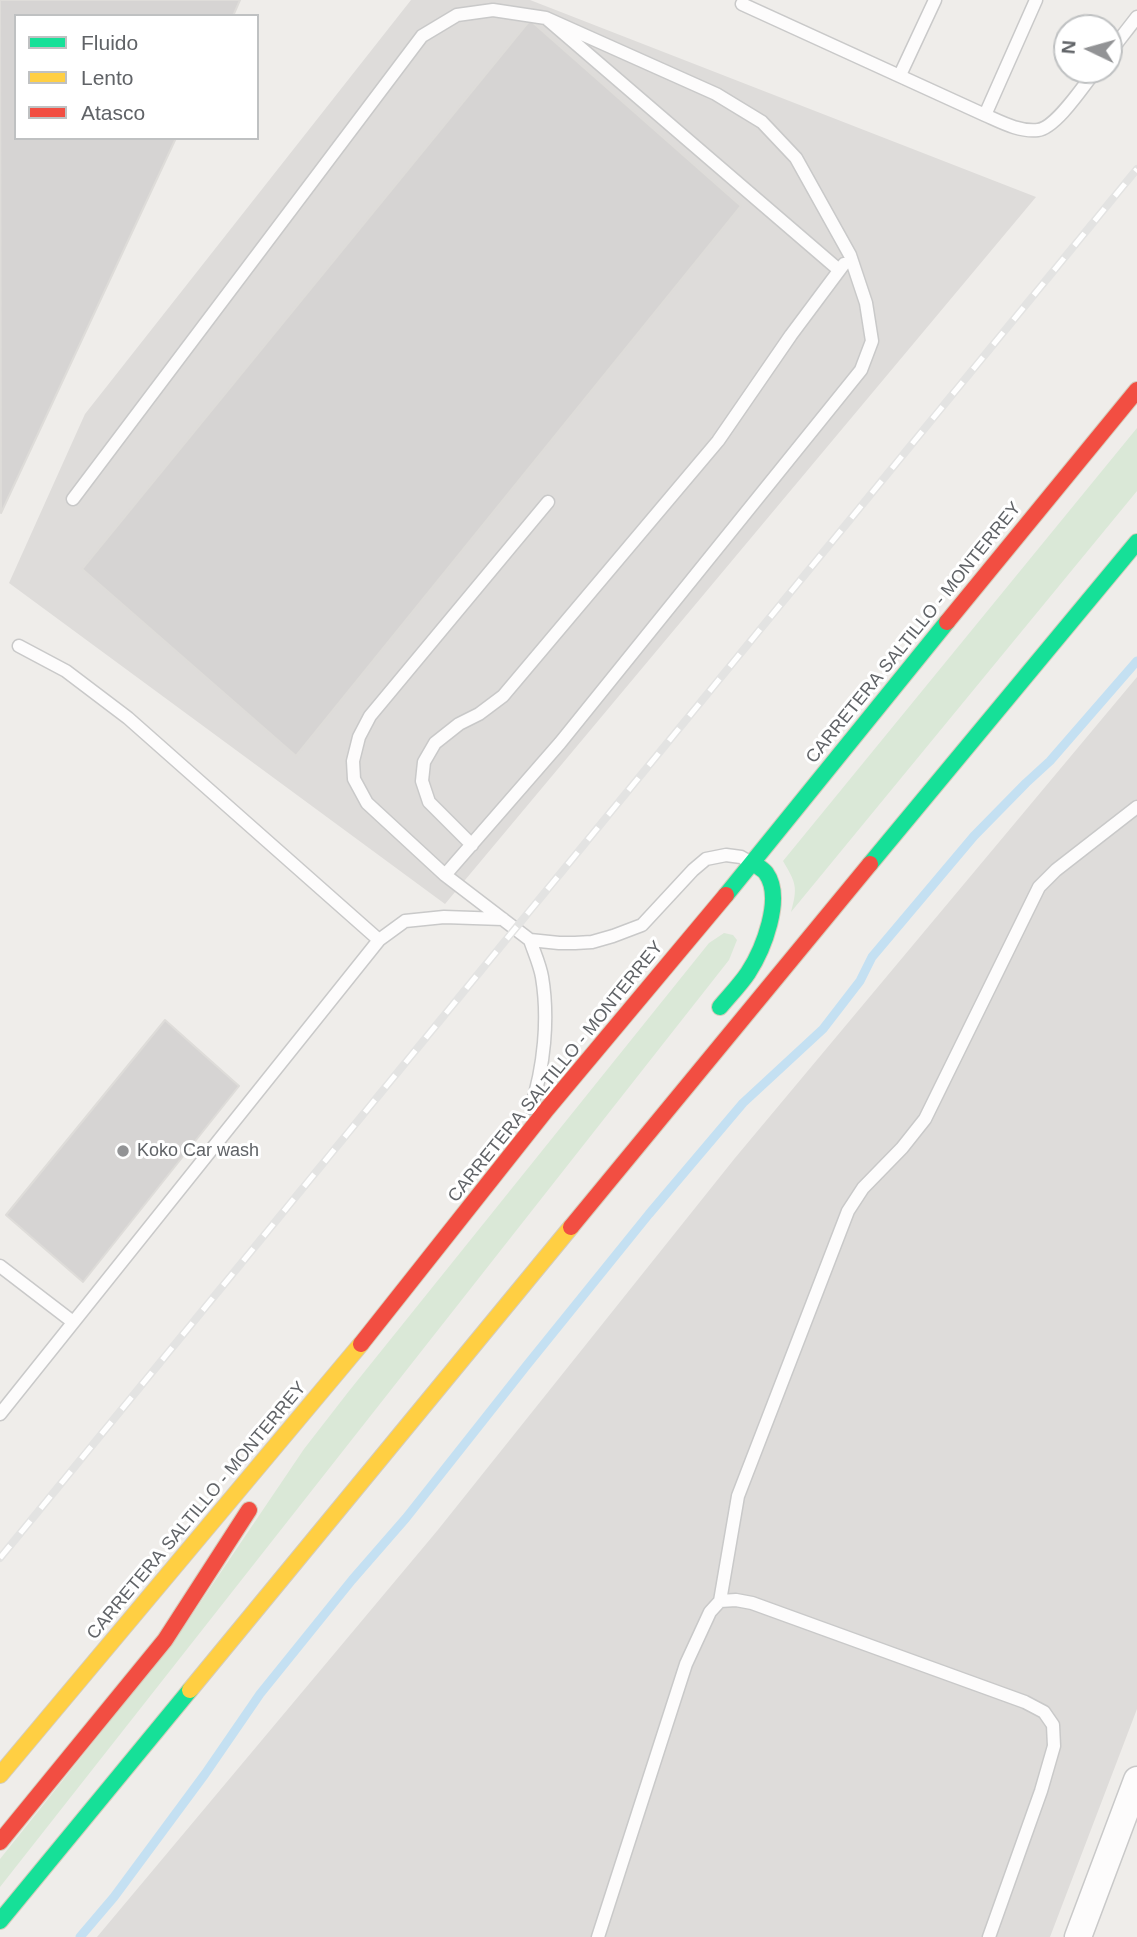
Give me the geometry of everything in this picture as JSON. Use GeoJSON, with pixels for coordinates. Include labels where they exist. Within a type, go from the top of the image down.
{"type":"FeatureCollection","features":[{"type":"Feature","properties":{"kind":"main road","name":"CARRETERA SALTILLO - MONTERREY"},"geometry":{"type":"LineString","coordinates":[[0,1775],[344,1365],[516,1149],[753,863],[1137,390]]}},
{"type":"Feature","properties":{"kind":"main road"},"geometry":{"type":"LineString","coordinates":[[0,1921],[1137,542]]}},
{"type":"Feature","properties":{"kind":"main road"},"geometry":{"type":"LineString","coordinates":[[713,1016],[748,973],[763,943],[772,911],[772,892],[768,878],[753,863]]}},
{"type":"Feature","properties":{"kind":"main road"},"geometry":{"type":"LineString","coordinates":[[491,1323],[546,1232]]}},
{"type":"Feature","properties":{"kind":"main road"},"geometry":{"type":"LineString","coordinates":[[269,1479],[344,1365]]}},
{"type":"Feature","properties":{"kind":"main road"},"geometry":{"type":"LineString","coordinates":[[0,1842],[164,1640],[254,1502]]}},
{"type":"Feature","properties":{"kind":"street"},"geometry":{"type":"LineString","coordinates":[[1078,1937],[1137,1780]]}},
{"type":"Feature","properties":{"kind":"lane"},"geometry":{"type":"LineString","coordinates":[[900,75],[934,0]]}},
{"type":"Feature","properties":{"kind":"lane"},"geometry":{"type":"LineString","coordinates":[[985,115],[1036,0]]}},
{"type":"Feature","properties":{"kind":"lane"},"geometry":{"type":"LineString","coordinates":[[743,4],[1018,129],[1041,130],[1060,115],[1085,84]]}},
{"type":"Feature","properties":{"kind":"lane"},"geometry":{"type":"LineString","coordinates":[[73,499],[422,36],[457,15],[493,10],[547,18],[716,94],[762,122],[796,158],[850,255],[866,303],[872,341],[861,370],[559,743],[445,875]]}},
{"type":"Feature","properties":{"kind":"lane"},"geometry":{"type":"LineString","coordinates":[[1123,35],[1137,17]]}},
{"type":"Feature","properties":{"kind":"lane"},"geometry":{"type":"LineString","coordinates":[[547,18],[839,270]]}},
{"type":"Feature","properties":{"kind":"lane"},"geometry":{"type":"LineString","coordinates":[[472,845],[429,802],[422,781],[424,762],[435,743],[503,696],[718,441],[850,255]]}},
{"type":"Feature","properties":{"kind":"lane"},"geometry":{"type":"LineString","coordinates":[[548,502],[370,716],[359,737],[353,761],[354,779],[367,803],[466,893],[530,940],[544,943],[592,942],[642,925],[706,859],[726,855],[741,857],[753,863]]}},
{"type":"Feature","properties":{"kind":"lane"},"geometry":{"type":"LineString","coordinates":[[19,646],[66,671],[128,718],[379,940]]}},
{"type":"Feature","properties":{"kind":"lane"},"geometry":{"type":"LineString","coordinates":[[598,1937],[686,1664],[710,1612],[720,1601],[738,1496],[848,1211],[863,1188],[902,1148],[925,1119],[1039,887],[1056,870],[1137,807]]}},
{"type":"Feature","properties":{"kind":"lane"},"geometry":{"type":"LineString","coordinates":[[0,1414],[379,940],[405,920],[444,917],[503,919]]}},
{"type":"Feature","properties":{"kind":"lane"},"geometry":{"type":"LineString","coordinates":[[516,1149],[536,1092],[544,1040],[542,975],[530,940]]}},
{"type":"Feature","properties":{"kind":"lane"},"geometry":{"type":"LineString","coordinates":[[0,1266],[73,1322]]}},
{"type":"Feature","properties":{"kind":"lane"},"geometry":{"type":"LineString","coordinates":[[720,1601],[752,1603],[1025,1702],[1044,1712],[1053,1725],[1054,1746],[1041,1791],[989,1937]]}},
{"type":"Feature","properties":{"kind":"shaded area"},"geometry":{"type":"Polygon","coordinates":[[[411,0],[530,0],[1036,197],[445,904],[9,583],[85,414],[411,0]]]}},
{"type":"Feature","properties":{"kind":"shaded area"},"geometry":{"type":"Polygon","coordinates":[[[1137,677],[1137,1709],[1050,1937],[97,1937],[437,1531],[735,1158],[1137,677]]]}},
{"type":"Feature","properties":{"kind":"green space"},"geometry":{"type":"Polygon","coordinates":[[[1137,428],[1137,491],[791,912],[795,897],[794,885],[783,861],[1137,428]]]}},
{"type":"Feature","properties":{"kind":"green space"},"geometry":{"type":"Polygon","coordinates":[[[724,933],[733,935],[737,940],[729,960],[0,1887],[0,1859],[175,1640],[304,1449],[709,943],[724,933]]]}},
{"type":"Feature","properties":{"kind":"building"},"geometry":{"type":"Polygon","coordinates":[[[0,0],[240,0],[234,14],[14,14],[14,140],[175,140],[1,513],[0,0]]]}},
{"type":"Feature","properties":{"kind":"building"},"geometry":{"type":"Polygon","coordinates":[[[530,20],[741,206],[296,756],[82,569],[530,20]]]}},
{"type":"Feature","properties":{"kind":"building","name":"Koko Car wash"},"geometry":{"type":"Polygon","coordinates":[[[165,1020],[239,1086],[83,1282],[6,1215],[165,1020]]]}},
{"type":"Feature","properties":{"kind":"waterway"},"geometry":{"type":"LineString","coordinates":[[80,1937],[114,1897],[260,1694],[406,1518],[649,1214],[743,1103],[823,1029],[860,981],[872,957],[974,836],[1050,761],[1137,661]]}},
{"type":"Feature","properties":{"kind":"railway"},"geometry":{"type":"LineString","coordinates":[[0,1558],[1137,169]]}},
{"type":"Feature","properties":{"kind":"traffic: fast"},"geometry":{"type":"LineString","coordinates":[[870,864],[1137,542]]}},
{"type":"Feature","properties":{"kind":"traffic: fast"},"geometry":{"type":"LineString","coordinates":[[726,895],[947,622]]}},
{"type":"Feature","properties":{"kind":"traffic: fast"},"geometry":{"type":"LineString","coordinates":[[720,1007],[748,973],[760,951],[769,924],[773,896],[771,884],[765,872],[753,863]]}},
{"type":"Feature","properties":{"kind":"traffic: fast"},"geometry":{"type":"LineString","coordinates":[[0,1921],[190,1690]]}},
{"type":"Feature","properties":{"kind":"traffic: slow"},"geometry":{"type":"LineString","coordinates":[[190,1690],[571,1227]]}},
{"type":"Feature","properties":{"kind":"traffic: slow"},"geometry":{"type":"LineString","coordinates":[[0,1775],[361,1344]]}},
{"type":"Feature","properties":{"kind":"traffic: jam"},"geometry":{"type":"LineString","coordinates":[[947,622],[1137,390]]}},
{"type":"Feature","properties":{"kind":"traffic: jam"},"geometry":{"type":"LineString","coordinates":[[571,1227],[870,864]]}},
{"type":"Feature","properties":{"kind":"traffic: jam"},"geometry":{"type":"LineString","coordinates":[[361,1344],[547,1109],[726,895]]}},
{"type":"Feature","properties":{"kind":"traffic: jam"},"geometry":{"type":"LineString","coordinates":[[0,1842],[165,1640],[249,1510]]}},
{"type":"Feature","properties":{"kind":"place","name":"Koko Car wash"},"geometry":{"type":"Point","coordinates":[123,1151]}}]}
